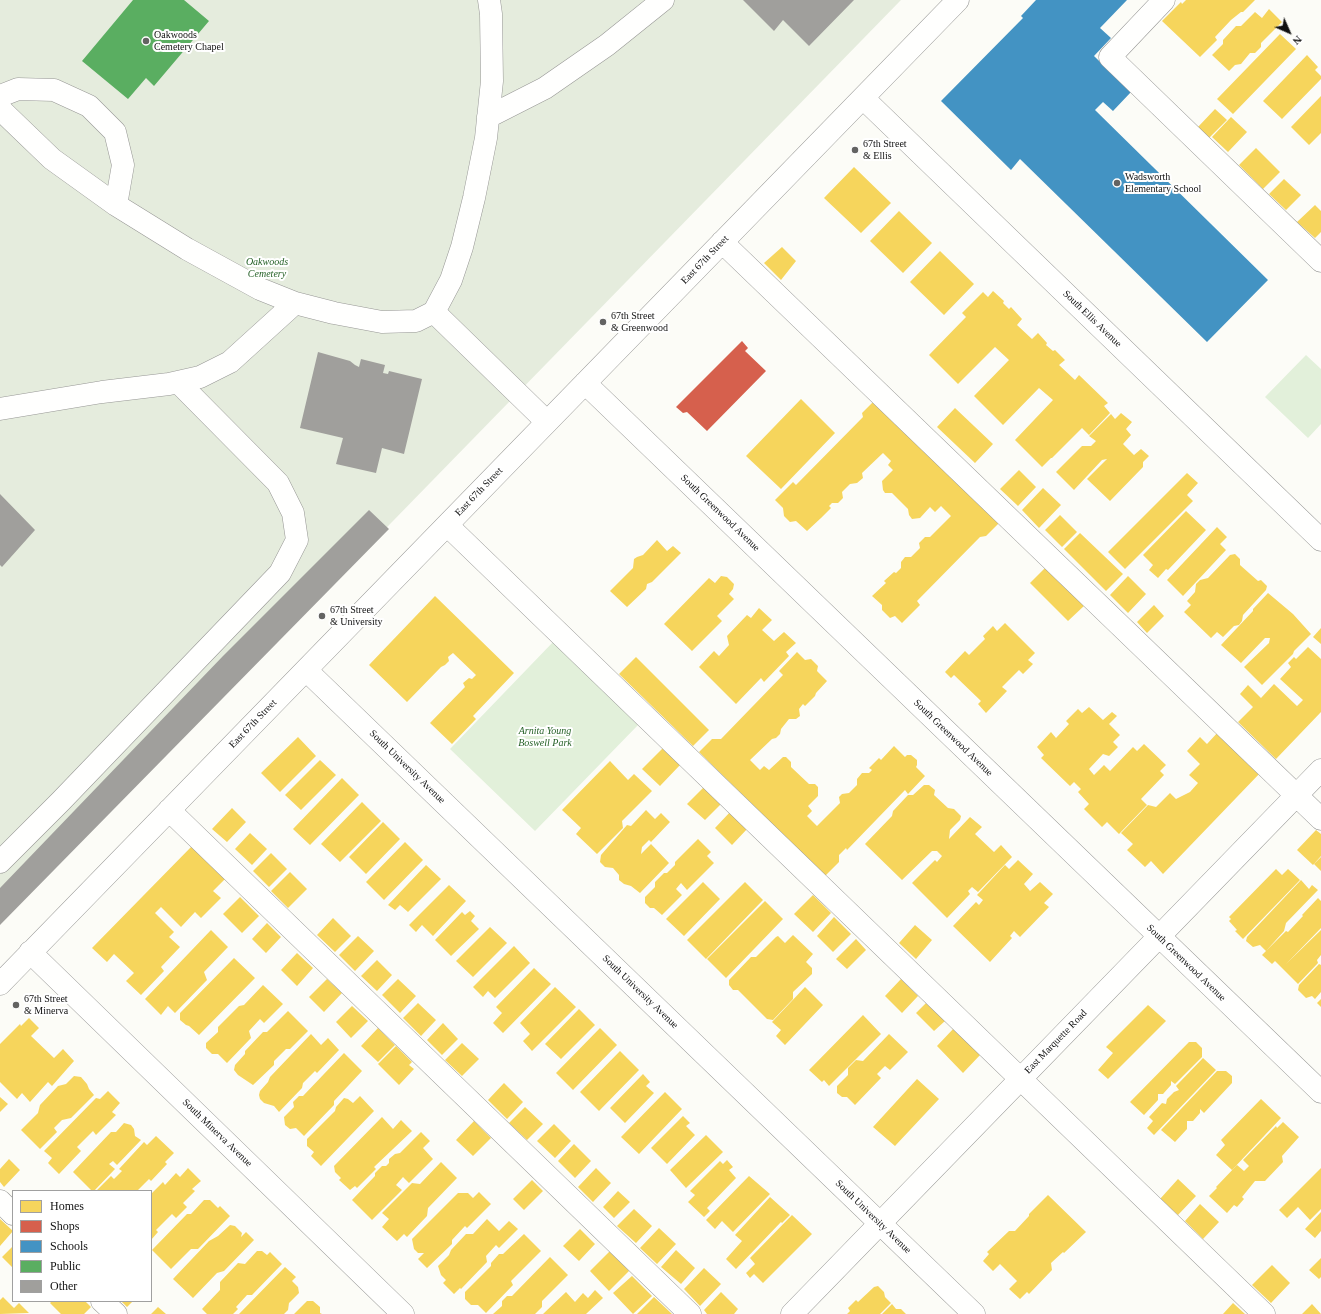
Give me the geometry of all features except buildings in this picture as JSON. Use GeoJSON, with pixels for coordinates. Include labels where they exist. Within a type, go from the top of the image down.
{"type":"FeatureCollection","features":[{"type":"Feature","properties":{"kind":"street"},"geometry":{"type":"LineString","coordinates":[[0,109],[52,160],[116,205],[187,249],[260,289],[295,303],[334,313],[382,322],[416,321],[434,312],[451,280],[462,247],[485,146],[492,80],[491,14],[489,0]]}},
{"type":"Feature","properties":{"kind":"street"},"geometry":{"type":"LineString","coordinates":[[488,117],[545,88],[607,45],[663,0]]}},
{"type":"Feature","properties":{"kind":"street","name":"East 67th Street"},"geometry":{"type":"LineString","coordinates":[[0,984],[958,0]]}},
{"type":"Feature","properties":{"kind":"street"},"geometry":{"type":"LineString","coordinates":[[1164,0],[1110,56],[1321,261]]}},
{"type":"Feature","properties":{"kind":"street"},"geometry":{"type":"LineString","coordinates":[[0,96],[18,89],[54,90],[89,106],[115,132],[122,165],[116,205]]}},
{"type":"Feature","properties":{"kind":"street","name":"South Ellis Avenue"},"geometry":{"type":"LineString","coordinates":[[863,98],[1321,540]]}},
{"type":"Feature","properties":{"kind":"street"},"geometry":{"type":"LineString","coordinates":[[722,242],[1321,819]]}},
{"type":"Feature","properties":{"kind":"street"},"geometry":{"type":"LineString","coordinates":[[0,409],[102,392],[170,384],[200,377],[230,362],[295,303]]}},
{"type":"Feature","properties":{"kind":"street"},"geometry":{"type":"LineString","coordinates":[[434,312],[547,422]]}},
{"type":"Feature","properties":{"kind":"street"},"geometry":{"type":"LineString","coordinates":[[0,862],[61,801],[280,573],[297,540],[293,513],[278,483],[178,382]]}},
{"type":"Feature","properties":{"kind":"street","name":"South Greenwood Avenue"},"geometry":{"type":"LineString","coordinates":[[585,383],[1321,1092]]}},
{"type":"Feature","properties":{"kind":"street"},"geometry":{"type":"LineString","coordinates":[[447,525],[1264,1314]]}},
{"type":"Feature","properties":{"kind":"street","name":"South University Avenue"},"geometry":{"type":"LineString","coordinates":[[306,670],[974,1314]]}},
{"type":"Feature","properties":{"kind":"street","name":"East Marquette Road"},"geometry":{"type":"LineString","coordinates":[[792,1314],[1321,770]]}},
{"type":"Feature","properties":{"kind":"street"},"geometry":{"type":"LineString","coordinates":[[169,810],[690,1314]]}},
{"type":"Feature","properties":{"kind":"street","name":"South Minerva Avenue"},"geometry":{"type":"LineString","coordinates":[[30,952],[403,1314]]}},
{"type":"Feature","properties":{"kind":"street"},"geometry":{"type":"LineString","coordinates":[[0,1201],[12,1213]]}},
{"type":"Feature","properties":{"kind":"street"},"geometry":{"type":"LineString","coordinates":[[103,1302],[116,1314]]}},
{"type":"Feature","properties":{"kind":"green space","name":"Oakwoods Cemetery"},"geometry":{"type":"Polygon","coordinates":[[[0,0],[901,0],[0,924],[0,0]]]}},
{"type":"Feature","properties":{"kind":"green space"},"geometry":{"type":"Polygon","coordinates":[[[1306,355],[1321,369],[1321,424],[1308,438],[1265,397],[1306,355]]]}},
{"type":"Feature","properties":{"kind":"green space","name":"Arnita Young Boswell Park"},"geometry":{"type":"Polygon","coordinates":[[[554,641],[639,724],[535,831],[450,749],[554,641]]]}},
{"type":"Feature","properties":{"kind":"place","name":"Oakwoods Cemetery Chapel"},"geometry":{"type":"Point","coordinates":[146,41]}},
{"type":"Feature","properties":{"kind":"place","name":"67th Street & Ellis"},"geometry":{"type":"Point","coordinates":[855,150]}},
{"type":"Feature","properties":{"kind":"place","name":"Wadsworth Elementary School"},"geometry":{"type":"Point","coordinates":[1117,183]}},
{"type":"Feature","properties":{"kind":"place","name":"67th Street & Greenwood"},"geometry":{"type":"Point","coordinates":[603,322]}},
{"type":"Feature","properties":{"kind":"place","name":"67th Street & University"},"geometry":{"type":"Point","coordinates":[322,616]}},
{"type":"Feature","properties":{"kind":"place","name":"67th Street & Minerva"},"geometry":{"type":"Point","coordinates":[16,1005]}}]}
